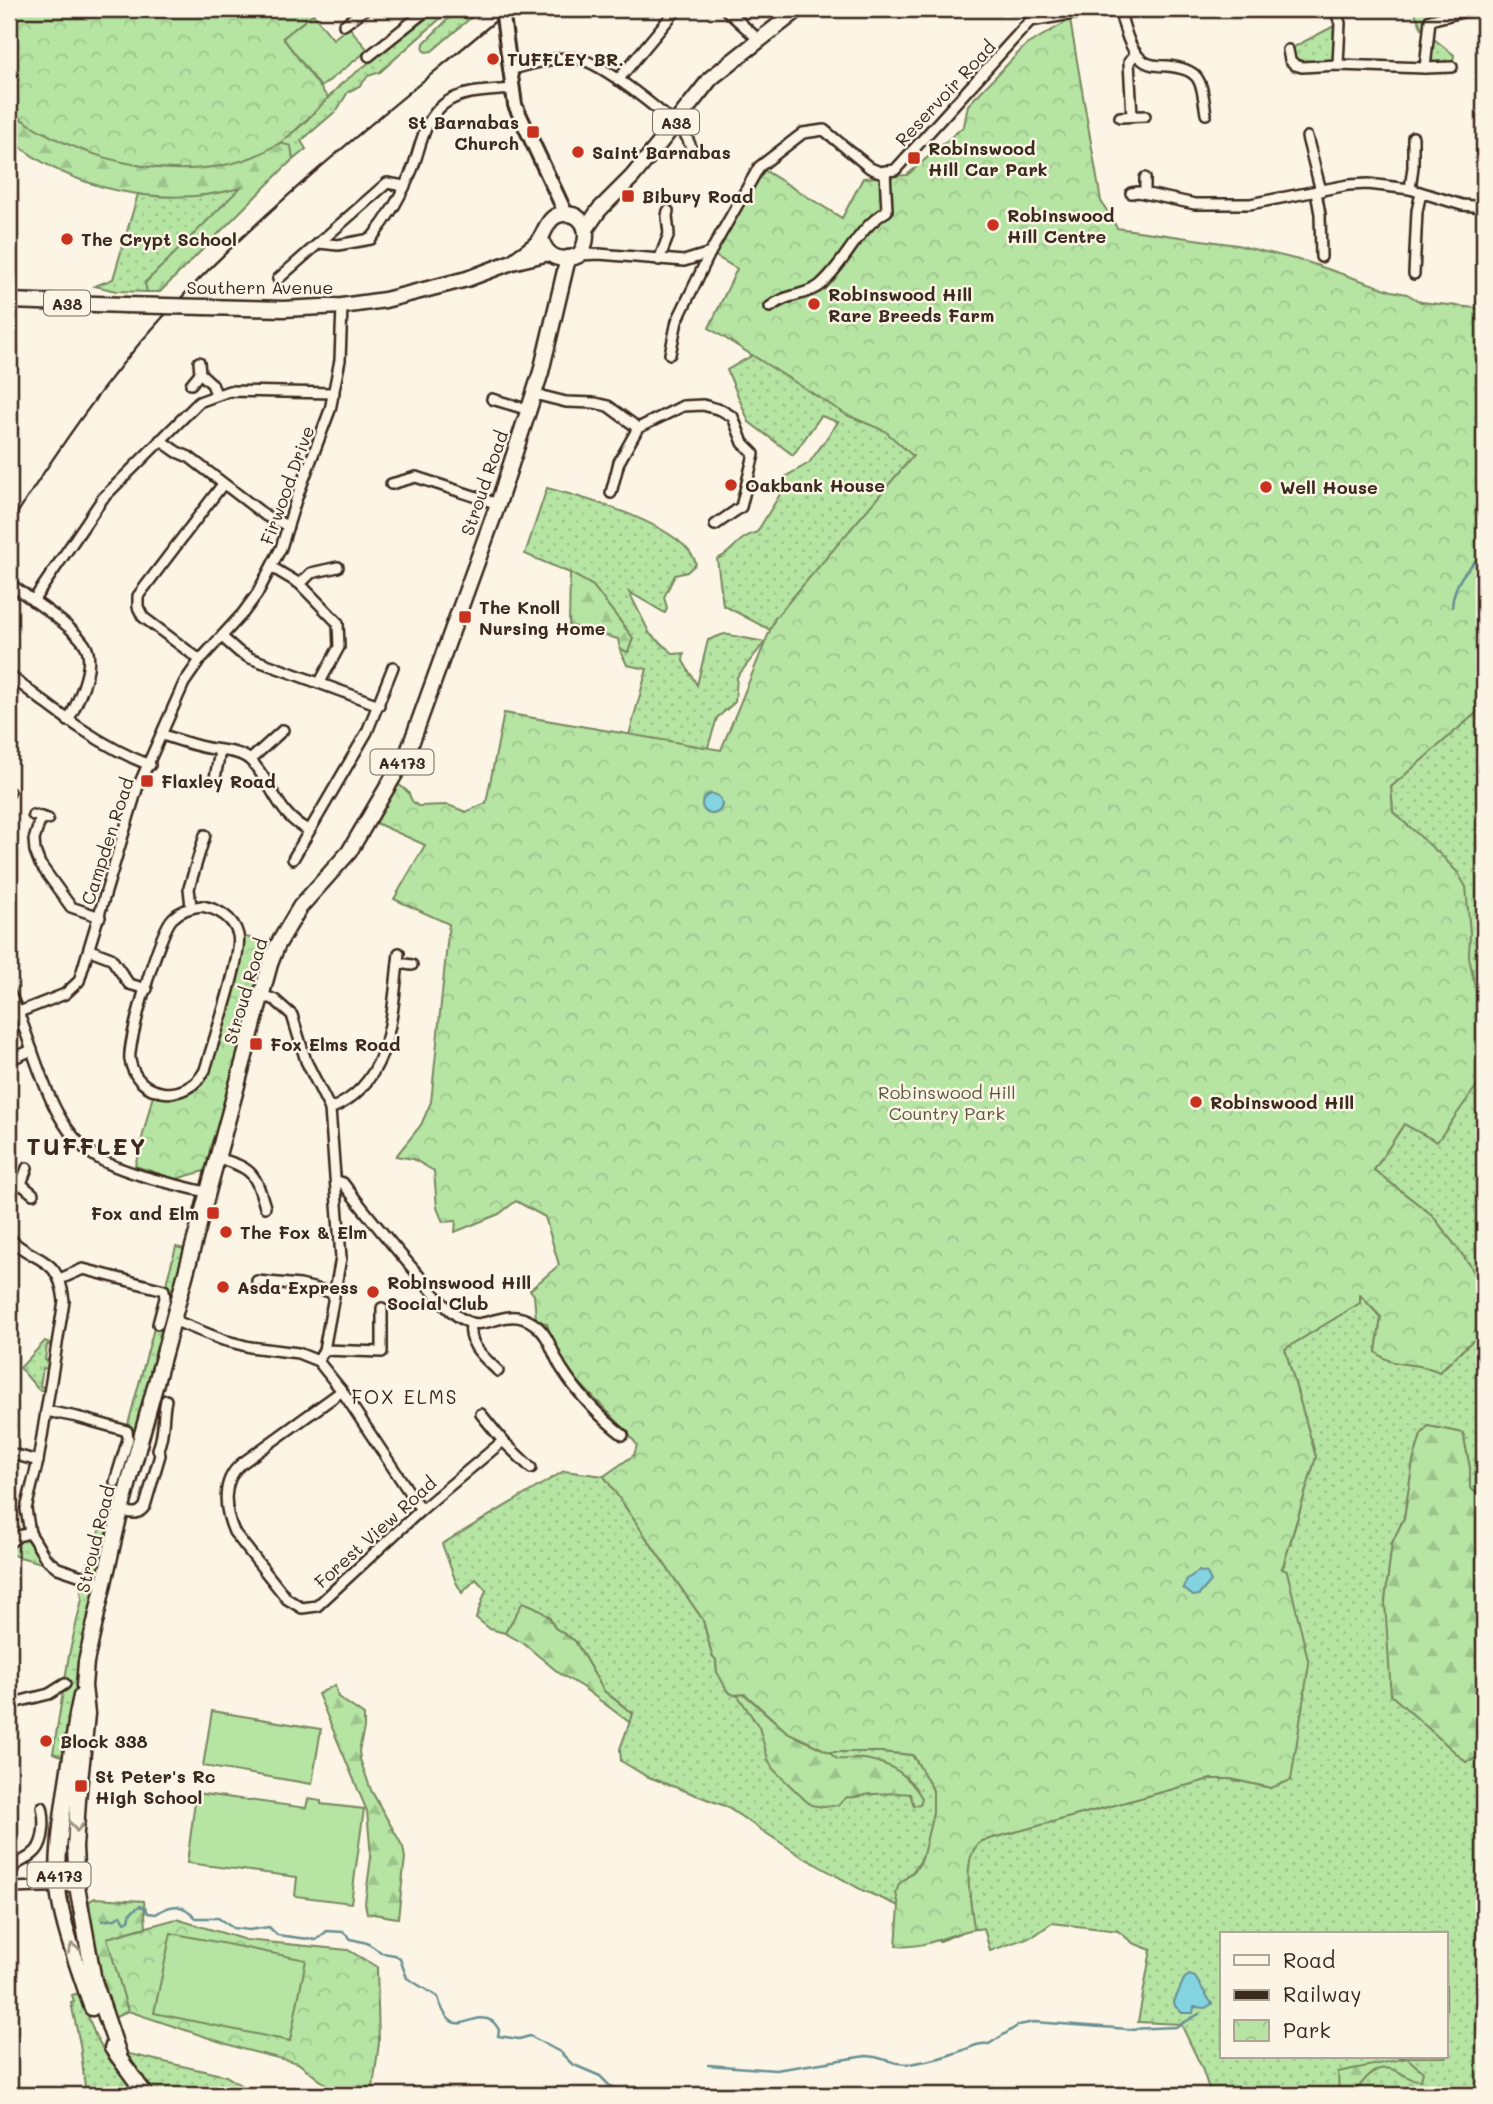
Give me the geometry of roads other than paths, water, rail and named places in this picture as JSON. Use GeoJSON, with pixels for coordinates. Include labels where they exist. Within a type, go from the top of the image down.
{"type":"FeatureCollection","features":[{"type":"Feature","properties":{"kind":"main road"},"geometry":{"type":"LineString","coordinates":[[502,9],[517,112],[546,169],[571,241],[541,238]]}},
{"type":"Feature","properties":{"kind":"main road","name":"A38"},"geometry":{"type":"LineString","coordinates":[[512,262],[571,241],[632,177],[710,78],[799,9]]}},
{"type":"Feature","properties":{"kind":"main road"},"geometry":{"type":"LineString","coordinates":[[549,222],[552,209],[551,184]]}},
{"type":"Feature","properties":{"kind":"main road","name":"A38"},"geometry":{"type":"LineString","coordinates":[[512,262],[541,238],[549,222],[558,215],[571,241]]}},
{"type":"Feature","properties":{"kind":"main road","name":"Stroud Road"},"geometry":{"type":"LineString","coordinates":[[89,1982],[64,1917],[58,1887],[76,1715],[84,1686],[86,1662],[102,1583],[270,964],[300,907],[349,852],[408,752],[498,504],[534,394],[571,241]]}},
{"type":"Feature","properties":{"kind":"main road","name":"Southern Avenue"},"geometry":{"type":"LineString","coordinates":[[9,301],[283,309],[342,306],[404,296],[467,279],[512,262]]}},
{"type":"Feature","properties":{"kind":"main road","name":"Stroud Road"},"geometry":{"type":"LineString","coordinates":[[84,1686],[87,1714],[78,1811],[76,1886],[89,1982],[95,2017],[110,2046],[146,2095]]}},
{"type":"Feature","properties":{"kind":"street"},"geometry":{"type":"LineString","coordinates":[[344,25],[365,9]]}},
{"type":"Feature","properties":{"kind":"street"},"geometry":{"type":"LineString","coordinates":[[369,56],[428,9]]}},
{"type":"Feature","properties":{"kind":"street"},"geometry":{"type":"LineString","coordinates":[[618,79],[677,9]]}},
{"type":"Feature","properties":{"kind":"street"},"geometry":{"type":"LineString","coordinates":[[725,9],[758,39]]}},
{"type":"Feature","properties":{"kind":"street","name":"Reservoir Road"},"geometry":{"type":"LineString","coordinates":[[885,171],[895,170],[1030,21],[1102,9]]}},
{"type":"Feature","properties":{"kind":"street"},"geometry":{"type":"LineString","coordinates":[[1119,9],[1136,53],[1144,62],[1192,71],[1202,86],[1206,114]]}},
{"type":"Feature","properties":{"kind":"street"},"geometry":{"type":"LineString","coordinates":[[1335,9],[1340,23],[1338,65]]}},
{"type":"Feature","properties":{"kind":"street"},"geometry":{"type":"LineString","coordinates":[[1425,68],[1430,20],[1474,9]]}},
{"type":"Feature","properties":{"kind":"street"},"geometry":{"type":"LineString","coordinates":[[1288,50],[1290,60],[1295,65],[1452,67]]}},
{"type":"Feature","properties":{"kind":"street"},"geometry":{"type":"LineString","coordinates":[[1132,116],[1129,62],[1136,53]]}},
{"type":"Feature","properties":{"kind":"street"},"geometry":{"type":"LineString","coordinates":[[509,69],[576,58],[599,66],[674,125],[685,135],[691,147]]}},
{"type":"Feature","properties":{"kind":"street"},"geometry":{"type":"LineString","coordinates":[[319,243],[338,244],[371,239],[404,186],[433,115],[446,102],[472,93],[512,89]]}},
{"type":"Feature","properties":{"kind":"street"},"geometry":{"type":"LineString","coordinates":[[1120,117],[1145,116]]}},
{"type":"Feature","properties":{"kind":"street"},"geometry":{"type":"LineString","coordinates":[[670,354],[677,321],[710,254],[759,167],[803,132],[824,130],[870,168],[885,171],[887,211],[869,223],[820,285],[773,300]]}},
{"type":"Feature","properties":{"kind":"street"},"geometry":{"type":"LineString","coordinates":[[1307,137],[1318,192],[1325,252]]}},
{"type":"Feature","properties":{"kind":"street"},"geometry":{"type":"LineString","coordinates":[[1410,189],[1413,137]]}},
{"type":"Feature","properties":{"kind":"street"},"geometry":{"type":"LineString","coordinates":[[1145,193],[1146,178]]}},
{"type":"Feature","properties":{"kind":"street"},"geometry":{"type":"LineString","coordinates":[[278,279],[387,183],[404,186]]}},
{"type":"Feature","properties":{"kind":"street"},"geometry":{"type":"LineString","coordinates":[[1132,193],[1145,193],[1195,204],[1224,205],[1263,202],[1348,185],[1368,184],[1410,189],[1462,205],[1484,207]]}},
{"type":"Feature","properties":{"kind":"street"},"geometry":{"type":"LineString","coordinates":[[1414,274],[1417,211],[1421,193]]}},
{"type":"Feature","properties":{"kind":"street"},"geometry":{"type":"LineString","coordinates":[[659,260],[669,234],[668,211]]}},
{"type":"Feature","properties":{"kind":"street"},"geometry":{"type":"LineString","coordinates":[[571,241],[599,254],[659,260],[684,261],[710,254]]}},
{"type":"Feature","properties":{"kind":"street","name":"Firwood Drive"},"geometry":{"type":"LineString","coordinates":[[203,657],[257,594],[272,568],[326,423],[334,393],[341,346],[342,306]]}},
{"type":"Feature","properties":{"kind":"street"},"geometry":{"type":"LineString","coordinates":[[199,362],[200,373],[212,384],[216,394]]}},
{"type":"Feature","properties":{"kind":"street"},"geometry":{"type":"LineString","coordinates":[[191,384],[200,373]]}},
{"type":"Feature","properties":{"kind":"street"},"geometry":{"type":"LineString","coordinates":[[33,601],[103,498],[199,402],[216,394],[239,391],[334,393]]}},
{"type":"Feature","properties":{"kind":"street"},"geometry":{"type":"LineString","coordinates":[[534,394],[566,402],[595,402],[608,406],[638,428]]}},
{"type":"Feature","properties":{"kind":"street"},"geometry":{"type":"LineString","coordinates":[[492,399],[528,410]]}},
{"type":"Feature","properties":{"kind":"street"},"geometry":{"type":"LineString","coordinates":[[610,494],[619,462],[638,428],[683,406],[703,405],[721,410],[733,417],[743,443],[754,454],[741,507],[715,525]]}},
{"type":"Feature","properties":{"kind":"street"},"geometry":{"type":"LineString","coordinates":[[160,440],[176,452],[189,457],[266,516],[288,526]]}},
{"type":"Feature","properties":{"kind":"street"},"geometry":{"type":"LineString","coordinates":[[397,485],[416,477],[498,504]]}},
{"type":"Feature","properties":{"kind":"street"},"geometry":{"type":"LineString","coordinates":[[203,657],[143,617],[138,607],[138,596],[223,484]]}},
{"type":"Feature","properties":{"kind":"street"},"geometry":{"type":"LineString","coordinates":[[272,568],[300,584],[339,624],[339,647],[320,682]]}},
{"type":"Feature","properties":{"kind":"street"},"geometry":{"type":"LineString","coordinates":[[300,584],[311,573],[335,568]]}},
{"type":"Feature","properties":{"kind":"street"},"geometry":{"type":"LineString","coordinates":[[9,583],[70,629],[86,648],[86,673],[79,700],[68,721]]}},
{"type":"Feature","properties":{"kind":"street"},"geometry":{"type":"LineString","coordinates":[[222,637],[250,658],[379,705]]}},
{"type":"Feature","properties":{"kind":"street","name":"Campden Road"},"geometry":{"type":"LineString","coordinates":[[19,1012],[71,990],[79,981],[138,789],[184,683],[203,657]]}},
{"type":"Feature","properties":{"kind":"street"},"geometry":{"type":"LineString","coordinates":[[293,859],[368,732],[393,667]]}},
{"type":"Feature","properties":{"kind":"street"},"geometry":{"type":"LineString","coordinates":[[9,675],[68,721],[126,755],[150,765]]}},
{"type":"Feature","properties":{"kind":"street"},"geometry":{"type":"LineString","coordinates":[[378,675],[388,678]]}},
{"type":"Feature","properties":{"kind":"street"},"geometry":{"type":"LineString","coordinates":[[250,761],[283,730]]}},
{"type":"Feature","properties":{"kind":"street"},"geometry":{"type":"LineString","coordinates":[[163,735],[236,754],[250,761],[286,814],[295,823],[309,830]]}},
{"type":"Feature","properties":{"kind":"street"},"geometry":{"type":"LineString","coordinates":[[215,778],[220,751]]}},
{"type":"Feature","properties":{"kind":"street"},"geometry":{"type":"LineString","coordinates":[[41,817],[34,840],[40,864],[71,907],[100,917]]}},
{"type":"Feature","properties":{"kind":"street"},"geometry":{"type":"LineString","coordinates":[[191,907],[189,888],[205,835]]}},
{"type":"Feature","properties":{"kind":"street"},"geometry":{"type":"LineString","coordinates":[[191,907],[210,908],[228,918],[238,935],[239,945],[205,1070],[201,1077],[184,1091],[173,1093],[155,1090],[137,1077],[132,1069],[129,1048],[147,989],[165,927],[172,918],[191,907]]}},
{"type":"Feature","properties":{"kind":"street"},"geometry":{"type":"LineString","coordinates":[[90,950],[111,958],[129,984],[147,989]]}},
{"type":"Feature","properties":{"kind":"street"},"geometry":{"type":"LineString","coordinates":[[330,1109],[351,1098],[367,1083],[385,1050],[399,958],[412,965]]}},
{"type":"Feature","properties":{"kind":"street"},"geometry":{"type":"LineString","coordinates":[[9,992],[55,1109],[68,1131],[85,1148],[115,1165],[209,1193]]}},
{"type":"Feature","properties":{"kind":"street"},"geometry":{"type":"LineString","coordinates":[[262,995],[275,1000],[292,1015],[306,1061],[330,1109],[341,1258],[324,1350],[318,1362]]}},
{"type":"Feature","properties":{"kind":"street"},"geometry":{"type":"LineString","coordinates":[[9,1060],[32,1051]]}},
{"type":"Feature","properties":{"kind":"street"},"geometry":{"type":"LineString","coordinates":[[217,1158],[247,1170],[257,1179],[266,1203]]}},
{"type":"Feature","properties":{"kind":"street"},"geometry":{"type":"LineString","coordinates":[[9,1190],[21,1184],[27,1168]]}},
{"type":"Feature","properties":{"kind":"street"},"geometry":{"type":"LineString","coordinates":[[337,1181],[343,1183],[377,1228],[459,1318],[471,1323],[510,1315],[534,1323],[548,1340],[561,1367],[581,1393],[608,1423],[623,1435]]}},
{"type":"Feature","properties":{"kind":"street"},"geometry":{"type":"LineString","coordinates":[[21,1184],[33,1194]]}},
{"type":"Feature","properties":{"kind":"street"},"geometry":{"type":"LineString","coordinates":[[10,1242],[45,1261],[60,1279],[64,1301],[38,1461],[26,1509],[30,1533],[46,1559],[58,1568],[102,1583]]}},
{"type":"Feature","properties":{"kind":"street"},"geometry":{"type":"LineString","coordinates":[[60,1279],[83,1269],[163,1290],[165,1298],[158,1324]]}},
{"type":"Feature","properties":{"kind":"street"},"geometry":{"type":"LineString","coordinates":[[257,1282],[300,1285],[334,1293]]}},
{"type":"Feature","properties":{"kind":"street"},"geometry":{"type":"LineString","coordinates":[[324,1350],[382,1352],[382,1308]]}},
{"type":"Feature","properties":{"kind":"street"},"geometry":{"type":"LineString","coordinates":[[173,1320],[223,1340],[250,1347],[298,1353],[318,1362],[342,1391],[421,1510]]}},
{"type":"Feature","properties":{"kind":"street"},"geometry":{"type":"LineString","coordinates":[[471,1323],[474,1346],[498,1371]]}},
{"type":"Feature","properties":{"kind":"street","name":"Forest View Road"},"geometry":{"type":"LineString","coordinates":[[342,1391],[234,1470],[226,1485],[230,1522],[234,1531],[287,1599],[295,1605],[311,1608],[326,1597],[421,1510],[503,1441]]}},
{"type":"Feature","properties":{"kind":"street"},"geometry":{"type":"LineString","coordinates":[[121,1511],[135,1514],[141,1512],[145,1506],[160,1455],[158,1449],[164,1435],[161,1422],[166,1400]]}},
{"type":"Feature","properties":{"kind":"street"},"geometry":{"type":"LineString","coordinates":[[46,1411],[127,1431],[128,1439],[115,1482]]}},
{"type":"Feature","properties":{"kind":"street"},"geometry":{"type":"LineString","coordinates":[[481,1414],[503,1441],[531,1468]]}},
{"type":"Feature","properties":{"kind":"street"},"geometry":{"type":"LineString","coordinates":[[140,1442],[158,1449]]}},
{"type":"Feature","properties":{"kind":"street"},"geometry":{"type":"LineString","coordinates":[[9,1453],[38,1461]]}},
{"type":"Feature","properties":{"kind":"street"},"geometry":{"type":"LineString","coordinates":[[9,1543],[18,1536],[30,1533]]}},
{"type":"Feature","properties":{"kind":"street"},"geometry":{"type":"LineString","coordinates":[[9,1704],[49,1694],[65,1684]]}},
{"type":"Feature","properties":{"kind":"street"},"geometry":{"type":"LineString","coordinates":[[42,1807],[45,1819],[40,1844],[36,1852],[19,1860],[12,1867],[9,1886],[76,1886]]}},
{"type":"Feature","properties":{"kind":"water"},"geometry":{"type":"Polygon","coordinates":[[[708,794],[716,794],[722,804],[716,814],[708,814],[702,808],[702,800],[708,794]]]}},
{"type":"Feature","properties":{"kind":"water"},"geometry":{"type":"Polygon","coordinates":[[[1199,1571],[1207,1573],[1211,1581],[1199,1595],[1193,1596],[1183,1588],[1187,1579],[1199,1571]]]}},
{"type":"Feature","properties":{"kind":"water"},"geometry":{"type":"Polygon","coordinates":[[[1189,1975],[1195,1977],[1212,2004],[1205,2008],[1194,2007],[1193,2013],[1182,2013],[1174,2002],[1184,1979],[1189,1975]]]}},
{"type":"Feature","properties":{"kind":"waterway"},"geometry":{"type":"LineString","coordinates":[[1452,607],[1458,583],[1466,570],[1484,552]]}},
{"type":"Feature","properties":{"kind":"waterway"},"geometry":{"type":"LineString","coordinates":[[102,1921],[121,1915],[125,1922],[129,1920],[131,1912],[140,1906],[146,1908],[148,1913],[156,1914],[177,1906],[196,1918],[218,1918],[233,1928],[249,1930],[269,1927],[277,1935],[316,1940],[327,1931],[343,1932],[351,1939],[367,1943],[382,1953],[395,1955],[400,1959],[407,1978],[438,1997],[450,2020],[463,2023],[484,2018],[495,2024],[499,2030],[498,2036],[519,2039],[530,2036],[560,2052],[572,2064],[600,2076],[609,2085],[629,2095]]}},
{"type":"Feature","properties":{"kind":"waterway"},"geometry":{"type":"LineString","coordinates":[[708,2065],[776,2070],[866,2056],[908,2064],[989,2044],[1019,2025],[1034,2022],[1129,2029],[1176,2027],[1199,2014]]}},
{"type":"Feature","properties":{"kind":"railway"},"geometry":{"type":"LineString","coordinates":[[9,526],[100,393],[162,318],[244,235],[287,196],[510,9]]}},
{"type":"Feature","properties":{"kind":"place","name":"TUFFLEY BR."},"geometry":{"type":"Point","coordinates":[493,59]}},
{"type":"Feature","properties":{"kind":"place","name":"St Barnabas Church"},"geometry":{"type":"Point","coordinates":[533,132]}},
{"type":"Feature","properties":{"kind":"place","name":"Saint Barnabas"},"geometry":{"type":"Point","coordinates":[578,152]}},
{"type":"Feature","properties":{"kind":"place","name":"Robinswood Hill Car Park"},"geometry":{"type":"Point","coordinates":[914,158]}},
{"type":"Feature","properties":{"kind":"place","name":"Bibury Road"},"geometry":{"type":"Point","coordinates":[628,196]}},
{"type":"Feature","properties":{"kind":"place","name":"Robinswood Hill Centre"},"geometry":{"type":"Point","coordinates":[993,225]}},
{"type":"Feature","properties":{"kind":"place","name":"The Crypt School"},"geometry":{"type":"Point","coordinates":[67,239]}},
{"type":"Feature","properties":{"kind":"place","name":"Robinswood Hill Rare Breeds Farm"},"geometry":{"type":"Point","coordinates":[814,304]}},
{"type":"Feature","properties":{"kind":"place","name":"Oakbank House"},"geometry":{"type":"Point","coordinates":[731,485]}},
{"type":"Feature","properties":{"kind":"place","name":"Well House"},"geometry":{"type":"Point","coordinates":[1266,487]}},
{"type":"Feature","properties":{"kind":"place","name":"The Knoll Nursing Home"},"geometry":{"type":"Point","coordinates":[465,617]}},
{"type":"Feature","properties":{"kind":"place","name":"Flaxley Road"},"geometry":{"type":"Point","coordinates":[147,781]}},
{"type":"Feature","properties":{"kind":"place","name":"Fox Elms Road"},"geometry":{"type":"Point","coordinates":[256,1044]}},
{"type":"Feature","properties":{"kind":"place","name":"Robinswood Hill"},"geometry":{"type":"Point","coordinates":[1196,1102]}},
{"type":"Feature","properties":{"kind":"place","name":"Fox and Elm"},"geometry":{"type":"Point","coordinates":[213,1213]}},
{"type":"Feature","properties":{"kind":"place","name":"The Fox & Elm"},"geometry":{"type":"Point","coordinates":[226,1232]}},
{"type":"Feature","properties":{"kind":"place","name":"Asda Express"},"geometry":{"type":"Point","coordinates":[223,1287]}},
{"type":"Feature","properties":{"kind":"place","name":"Robinswood Hill Social Club"},"geometry":{"type":"Point","coordinates":[373,1292]}},
{"type":"Feature","properties":{"kind":"place","name":"Block 338"},"geometry":{"type":"Point","coordinates":[46,1741]}},
{"type":"Feature","properties":{"kind":"place","name":"St Peter's Rc High School"},"geometry":{"type":"Point","coordinates":[81,1786]}},
{"type":"Feature","properties":{"kind":"district","name":"TUFFLEY"},"geometry":{"type":"Point","coordinates":[87,1145]}},
{"type":"Feature","properties":{"kind":"district","name":"FOX ELMS"},"geometry":{"type":"Point","coordinates":[405,1396]}},
{"type":"Feature","properties":{"kind":"park label","name":"Robinswood Hill Country Park"},"geometry":{"type":"Point","coordinates":[947,1102]}}]}
